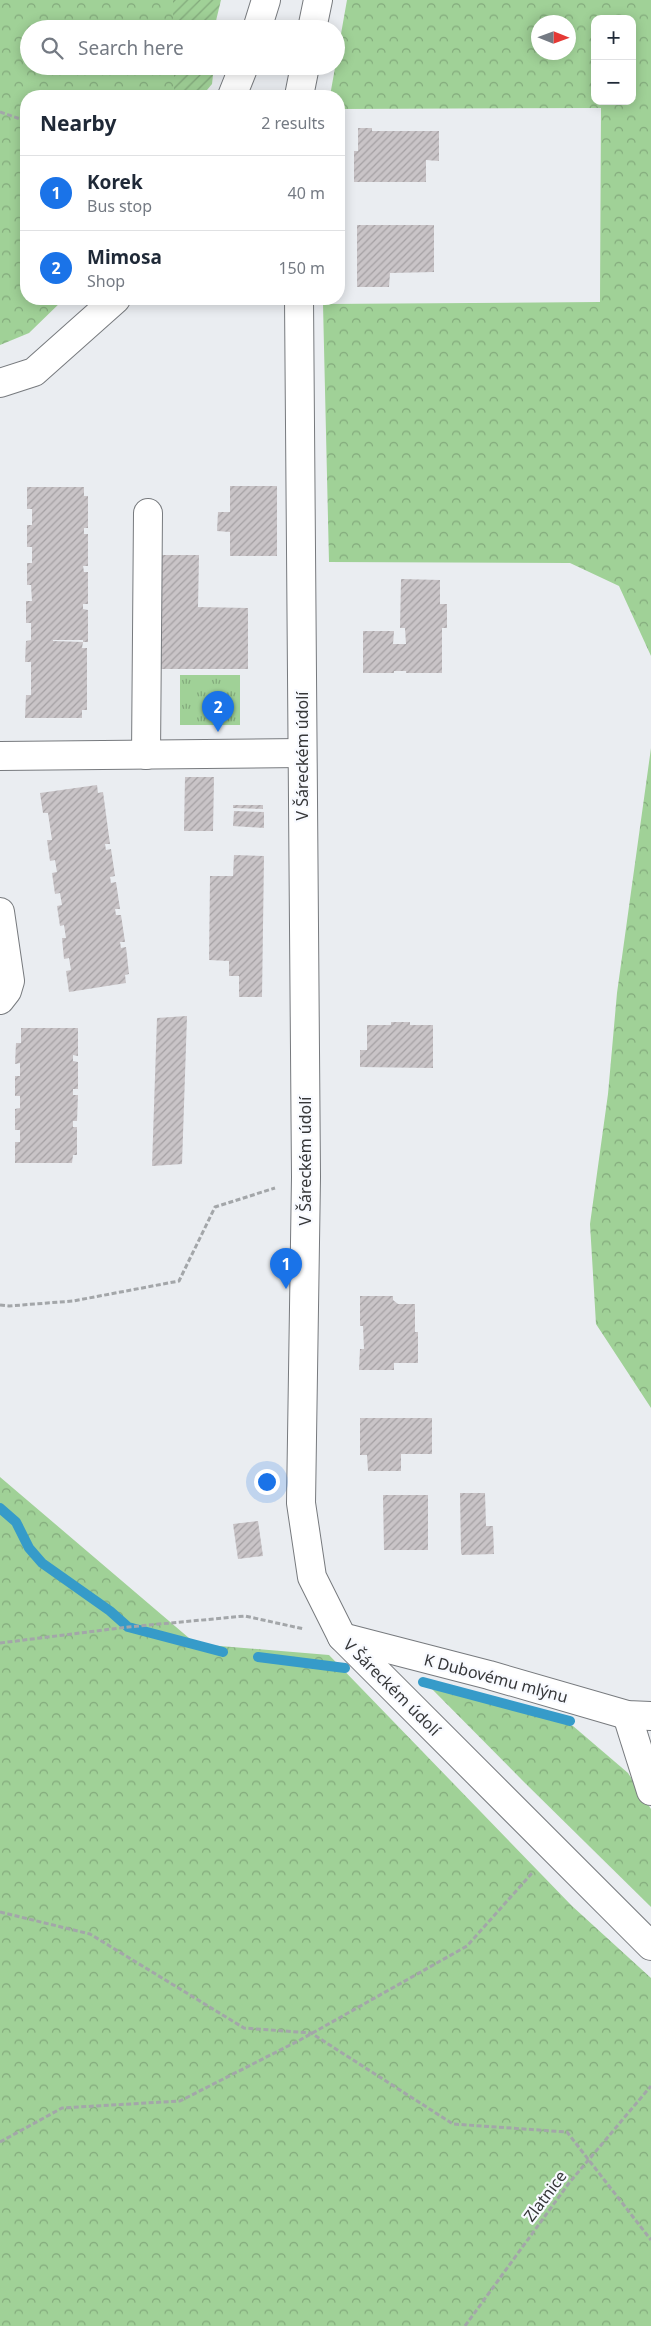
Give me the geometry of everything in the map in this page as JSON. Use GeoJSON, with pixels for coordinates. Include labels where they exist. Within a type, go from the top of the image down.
{"type":"FeatureCollection","features":[{"type":"Feature","properties":{"kind":"street"},"geometry":{"type":"LineString","coordinates":[[259,20],[266,0]]}},
{"type":"Feature","properties":{"kind":"street"},"geometry":{"type":"LineString","coordinates":[[314,20],[318,0]]}},
{"type":"Feature","properties":{"kind":"street"},"geometry":{"type":"LineString","coordinates":[[234,90],[240,75]]}},
{"type":"Feature","properties":{"kind":"street"},"geometry":{"type":"LineString","coordinates":[[300,90],[303,75]]}},
{"type":"Feature","properties":{"kind":"street"},"geometry":{"type":"LineString","coordinates":[[0,383],[34,372],[109,305]]}},
{"type":"Feature","properties":{"kind":"street","name":"V Šáreckém údolí"},"geometry":{"type":"LineString","coordinates":[[298,305],[306,1177],[301,1503],[312,1577],[342,1638],[651,1946]]}},
{"type":"Feature","properties":{"kind":"street"},"geometry":{"type":"LineString","coordinates":[[146,755],[148,513]]}},
{"type":"Feature","properties":{"kind":"street"},"geometry":{"type":"LineString","coordinates":[[0,756],[302,753]]}},
{"type":"Feature","properties":{"kind":"street"},"geometry":{"type":"LineString","coordinates":[[0,912],[10,981],[7,991],[0,1000]]}},
{"type":"Feature","properties":{"kind":"street","name":"K Dubovému mlýnu"},"geometry":{"type":"LineString","coordinates":[[342,1638],[489,1675],[639,1716]]}},
{"type":"Feature","properties":{"kind":"street"},"geometry":{"type":"LineString","coordinates":[[639,1716],[651,1791]]}},
{"type":"Feature","properties":{"kind":"path"},"geometry":{"type":"LineString","coordinates":[[0,112],[20,118]]}},
{"type":"Feature","properties":{"kind":"path"},"geometry":{"type":"LineString","coordinates":[[0,1305],[9,1306],[73,1300],[180,1281],[215,1207],[306,1177]]}},
{"type":"Feature","properties":{"kind":"path"},"geometry":{"type":"LineString","coordinates":[[0,1643],[128,1627],[246,1616],[342,1638]]}},
{"type":"Feature","properties":{"kind":"path"},"geometry":{"type":"LineString","coordinates":[[0,2142],[62,2108],[180,2101],[311,2033],[467,1946],[554,1848]]}},
{"type":"Feature","properties":{"kind":"path"},"geometry":{"type":"LineString","coordinates":[[0,1912],[90,1934],[244,2028],[311,2033],[453,2124],[566,2132],[651,2240]]}},
{"type":"Feature","properties":{"kind":"path","name":"Zlatnice"},"geometry":{"type":"LineString","coordinates":[[465,2326],[569,2183],[651,2086]]}},
{"type":"Feature","properties":{"kind":"green space"},"geometry":{"type":"Polygon","coordinates":[[[0,0],[173,0],[173,20],[20,20],[20,75],[174,75],[174,90],[20,90],[20,305],[58,305],[29,333],[0,345],[0,0]]]}},
{"type":"Feature","properties":{"kind":"green space"},"geometry":{"type":"Polygon","coordinates":[[[173,0],[221,0],[216,20],[173,20],[173,0]]]}},
{"type":"Feature","properties":{"kind":"green space"},"geometry":{"type":"Polygon","coordinates":[[[347,0],[651,0],[651,656],[619,586],[570,563],[329,562],[323,305],[600,302],[601,108],[345,109],[345,90],[331,90],[334,75],[345,75],[345,20],[343,20],[347,0]]]}},
{"type":"Feature","properties":{"kind":"green space"},"geometry":{"type":"Polygon","coordinates":[[[174,75],[213,75],[212,84],[207,90],[174,90],[174,75]]]}},
{"type":"Feature","properties":{"kind":"green space"},"geometry":{"type":"Polygon","coordinates":[[[180,675],[240,675],[240,725],[180,725],[180,675]]]}},
{"type":"Feature","properties":{"kind":"green space"},"geometry":{"type":"Polygon","coordinates":[[[651,748],[651,1408],[596,1324],[590,1224],[608,1094],[617,993],[651,748]]]}},
{"type":"Feature","properties":{"kind":"green space"},"geometry":{"type":"Polygon","coordinates":[[[0,1477],[196,1644],[329,1655],[572,1906],[651,1978],[651,2326],[0,2326],[0,1477]]]}},
{"type":"Feature","properties":{"kind":"green space"},"geometry":{"type":"Polygon","coordinates":[[[426,1683],[573,1726],[628,1773],[651,1809],[651,1907],[524,1782],[426,1683]]]}},
{"type":"Feature","properties":{"kind":"building"},"geometry":{"type":"Polygon","coordinates":[[[358,128],[372,128],[372,131],[439,131],[439,161],[426,160],[426,182],[354,182],[354,151],[358,151],[358,128]]]}},
{"type":"Feature","properties":{"kind":"building"},"geometry":{"type":"Polygon","coordinates":[[[357,225],[434,225],[434,272],[390,273],[389,287],[357,287],[357,225]]]}},
{"type":"Feature","properties":{"kind":"building"},"geometry":{"type":"Polygon","coordinates":[[[230,486],[277,486],[277,556],[230,556],[230,532],[217,531],[218,512],[230,512],[230,486]]]}},
{"type":"Feature","properties":{"kind":"building"},"geometry":{"type":"Polygon","coordinates":[[[27,487],[84,487],[84,496],[88,496],[88,528],[84,528],[84,534],[88,534],[88,566],[83,566],[84,572],[88,572],[88,604],[83,604],[83,609],[88,610],[88,642],[83,642],[82,648],[87,648],[87,710],[82,710],[82,718],[25,718],[26,695],[31,695],[31,662],[25,662],[26,641],[31,640],[31,623],[26,623],[26,601],[32,601],[31,585],[27,585],[27,563],[32,563],[32,547],[27,547],[27,525],[32,525],[32,509],[27,509],[27,487]],[[53,640],[83,642],[83,640],[53,640]]]}},
{"type":"Feature","properties":{"kind":"building"},"geometry":{"type":"Polygon","coordinates":[[[158,555],[199,555],[198,607],[248,608],[248,669],[158,669],[158,555]]]}},
{"type":"Feature","properties":{"kind":"building"},"geometry":{"type":"Polygon","coordinates":[[[401,579],[440,580],[440,604],[447,604],[447,628],[442,628],[442,673],[394,671],[394,673],[363,673],[363,631],[394,631],[393,644],[406,644],[405,628],[400,628],[401,579]]]}},
{"type":"Feature","properties":{"kind":"building"},"geometry":{"type":"Polygon","coordinates":[[[185,777],[214,777],[213,831],[184,831],[185,777]]]}},
{"type":"Feature","properties":{"kind":"building"},"geometry":{"type":"Polygon","coordinates":[[[97,785],[98,793],[103,792],[110,844],[105,844],[106,850],[111,849],[115,876],[110,877],[111,883],[116,882],[120,909],[115,909],[116,915],[121,915],[125,942],[120,942],[121,948],[126,947],[129,974],[125,975],[126,983],[69,992],[66,971],[71,970],[69,958],[64,959],[62,938],[66,938],[64,925],[60,926],[57,906],[62,905],[60,893],[55,894],[52,873],[57,872],[55,860],[50,861],[47,840],[52,840],[48,813],[43,813],[40,793],[97,785]]]}},
{"type":"Feature","properties":{"kind":"building"},"geometry":{"type":"Polygon","coordinates":[[[233,805],[263,805],[263,809],[233,808],[233,805]]]}},
{"type":"Feature","properties":{"kind":"building"},"geometry":{"type":"Polygon","coordinates":[[[234,811],[264,812],[264,828],[233,826],[234,811]]]}},
{"type":"Feature","properties":{"kind":"building"},"geometry":{"type":"Polygon","coordinates":[[[234,855],[264,856],[262,997],[239,997],[239,976],[229,976],[229,961],[209,960],[210,876],[233,876],[234,855]]]}},
{"type":"Feature","properties":{"kind":"building"},"geometry":{"type":"Polygon","coordinates":[[[187,1016],[182,1164],[152,1166],[157,1018],[187,1016]]]}},
{"type":"Feature","properties":{"kind":"building"},"geometry":{"type":"Polygon","coordinates":[[[391,1022],[410,1022],[410,1025],[433,1025],[433,1068],[360,1067],[360,1050],[367,1050],[367,1025],[391,1025],[391,1022]]]}},
{"type":"Feature","properties":{"kind":"building"},"geometry":{"type":"Polygon","coordinates":[[[21,1028],[78,1028],[78,1056],[73,1055],[73,1061],[78,1062],[78,1089],[73,1089],[73,1095],[78,1095],[77,1121],[73,1121],[73,1127],[77,1127],[77,1155],[73,1155],[72,1163],[15,1163],[15,1142],[20,1142],[20,1130],[15,1130],[15,1109],[20,1108],[20,1096],[15,1096],[15,1076],[20,1076],[20,1063],[15,1064],[16,1043],[21,1043],[21,1028]]]}},
{"type":"Feature","properties":{"kind":"building"},"geometry":{"type":"Polygon","coordinates":[[[360,1296],[393,1296],[393,1300],[398,1304],[415,1304],[415,1332],[418,1332],[418,1363],[394,1363],[394,1370],[359,1370],[360,1349],[364,1349],[363,1326],[360,1326],[360,1296]]]}},
{"type":"Feature","properties":{"kind":"building"},"geometry":{"type":"Polygon","coordinates":[[[360,1418],[432,1418],[432,1454],[401,1454],[401,1471],[368,1471],[367,1455],[360,1455],[360,1418]]]}},
{"type":"Feature","properties":{"kind":"building"},"geometry":{"type":"Polygon","coordinates":[[[460,1493],[485,1493],[486,1526],[493,1526],[494,1554],[462,1555],[460,1493]]]}},
{"type":"Feature","properties":{"kind":"building"},"geometry":{"type":"Polygon","coordinates":[[[383,1495],[428,1495],[428,1550],[384,1550],[383,1495]]]}},
{"type":"Feature","properties":{"kind":"building"},"geometry":{"type":"Polygon","coordinates":[[[258,1521],[263,1556],[238,1559],[233,1524],[258,1521]]]}},
{"type":"Feature","properties":{"kind":"waterway"},"geometry":{"type":"LineString","coordinates":[[0,1508],[16,1522],[29,1548],[42,1563],[110,1611],[128,1627],[223,1652]]}},
{"type":"Feature","properties":{"kind":"waterway"},"geometry":{"type":"LineString","coordinates":[[258,1657],[345,1668]]}},
{"type":"Feature","properties":{"kind":"waterway"},"geometry":{"type":"LineString","coordinates":[[423,1682],[570,1721]]}},
{"type":"Feature","properties":{"kind":"place","name":"Mimosa"},"geometry":{"type":"Point","coordinates":[218,732]}},
{"type":"Feature","properties":{"kind":"place","name":"Korek"},"geometry":{"type":"Point","coordinates":[286,1289]}}]}
